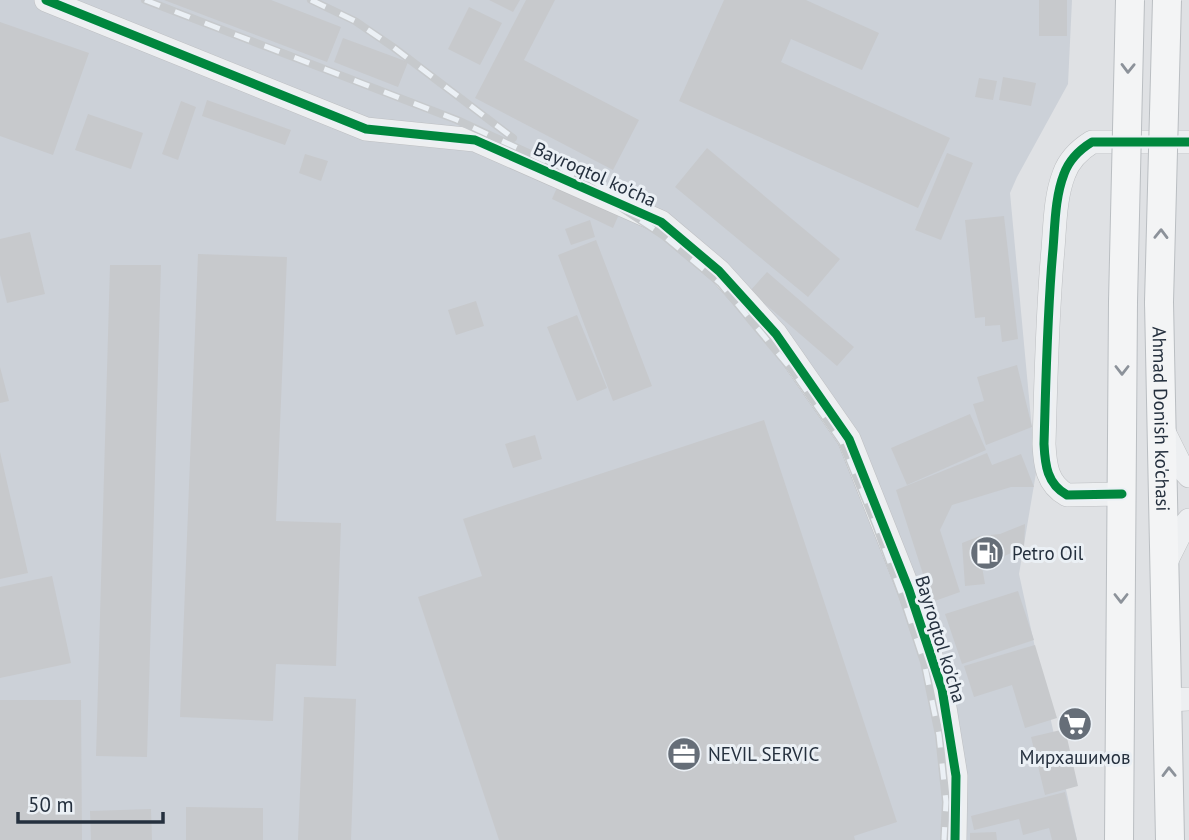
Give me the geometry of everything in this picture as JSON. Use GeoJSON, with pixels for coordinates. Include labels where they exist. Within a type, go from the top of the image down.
{"type":"FeatureCollection","features":[{"type":"Feature","properties":{"kind":"main road","name":"Ahmad Donish ko'chasi"},"geometry":{"type":"LineString","coordinates":[[1119,840],[1123,302],[1130,0]]}},
{"type":"Feature","properties":{"kind":"main road","name":"Ahmad Donish ko'chasi"},"geometry":{"type":"LineString","coordinates":[[1167,0],[1159,302],[1165,564],[1178,699],[1170,840]]}},
{"type":"Feature","properties":{"kind":"street","name":"Bayroqtol ko'cha"},"geometry":{"type":"LineString","coordinates":[[46,0],[366,129],[475,140],[661,222],[719,271],[776,334],[849,439],[909,590],[942,689],[956,776],[955,840]]}},
{"type":"Feature","properties":{"kind":"street"},"geometry":{"type":"LineString","coordinates":[[1122,494],[1067,495],[1053,484],[1046,468],[1044,444],[1050,279],[1061,185],[1071,160],[1080,149],[1092,142],[1189,142]]}},
{"type":"Feature","properties":{"kind":"street"},"geometry":{"type":"LineString","coordinates":[[1162,428],[1182,468],[1189,475]]}},
{"type":"Feature","properties":{"kind":"street"},"geometry":{"type":"LineString","coordinates":[[1165,564],[1189,520]]}},
{"type":"Feature","properties":{"kind":"shaded area"},"geometry":{"type":"Polygon","coordinates":[[[0,0],[1072,0],[1068,84],[1010,193],[1036,473],[1019,574],[1077,840],[0,840],[0,0]]]}},
{"type":"Feature","properties":{"kind":"building"},"geometry":{"type":"Polygon","coordinates":[[[164,0],[271,0],[341,27],[327,62],[164,0]]]}},
{"type":"Feature","properties":{"kind":"building"},"geometry":{"type":"Polygon","coordinates":[[[489,0],[520,0],[513,12],[489,0]]]}},
{"type":"Feature","properties":{"kind":"building"},"geometry":{"type":"Polygon","coordinates":[[[526,0],[555,0],[524,60],[639,120],[613,170],[475,98],[526,0]]]}},
{"type":"Feature","properties":{"kind":"building"},"geometry":{"type":"Polygon","coordinates":[[[724,0],[806,0],[879,33],[862,70],[791,39],[781,62],[950,138],[918,208],[679,101],[724,0]]]}},
{"type":"Feature","properties":{"kind":"building"},"geometry":{"type":"Polygon","coordinates":[[[1039,0],[1067,0],[1067,36],[1039,36],[1039,0]]]}},
{"type":"Feature","properties":{"kind":"building"},"geometry":{"type":"Polygon","coordinates":[[[469,7],[502,23],[480,65],[448,49],[469,7]]]}},
{"type":"Feature","properties":{"kind":"building"},"geometry":{"type":"Polygon","coordinates":[[[0,22],[89,53],[53,155],[0,136],[0,22]]]}},
{"type":"Feature","properties":{"kind":"building"},"geometry":{"type":"Polygon","coordinates":[[[343,38],[408,62],[398,87],[334,62],[343,38]]]}},
{"type":"Feature","properties":{"kind":"building"},"geometry":{"type":"Polygon","coordinates":[[[1003,77],[1036,83],[1031,106],[999,100],[1003,77]]]}},
{"type":"Feature","properties":{"kind":"building"},"geometry":{"type":"Polygon","coordinates":[[[979,78],[997,81],[993,100],[975,97],[979,78]]]}},
{"type":"Feature","properties":{"kind":"building"},"geometry":{"type":"Polygon","coordinates":[[[207,100],[291,130],[285,145],[202,116],[207,100]]]}},
{"type":"Feature","properties":{"kind":"building"},"geometry":{"type":"Polygon","coordinates":[[[181,101],[196,107],[178,160],[162,154],[181,101]]]}},
{"type":"Feature","properties":{"kind":"building"},"geometry":{"type":"Polygon","coordinates":[[[88,114],[143,133],[131,169],[75,150],[88,114]]]}},
{"type":"Feature","properties":{"kind":"building"},"geometry":{"type":"Polygon","coordinates":[[[707,148],[840,259],[808,297],[675,187],[707,148]]]}},
{"type":"Feature","properties":{"kind":"building"},"geometry":{"type":"Polygon","coordinates":[[[947,153],[973,163],[941,240],[915,230],[947,153]]]}},
{"type":"Feature","properties":{"kind":"building"},"geometry":{"type":"Polygon","coordinates":[[[305,154],[328,161],[321,181],[299,173],[305,154]]]}},
{"type":"Feature","properties":{"kind":"building"},"geometry":{"type":"Polygon","coordinates":[[[559,183],[620,212],[613,228],[552,199],[559,183]]]}},
{"type":"Feature","properties":{"kind":"building"},"geometry":{"type":"Polygon","coordinates":[[[1004,216],[1018,339],[1002,342],[1000,325],[985,326],[985,317],[975,318],[965,220],[1004,216]]]}},
{"type":"Feature","properties":{"kind":"building"},"geometry":{"type":"Polygon","coordinates":[[[590,220],[595,237],[571,245],[565,229],[590,220]]]}},
{"type":"Feature","properties":{"kind":"building"},"geometry":{"type":"Polygon","coordinates":[[[30,232],[45,294],[7,303],[0,275],[0,239],[30,232]]]}},
{"type":"Feature","properties":{"kind":"building"},"geometry":{"type":"Polygon","coordinates":[[[596,240],[652,386],[613,401],[558,255],[596,240]]]}},
{"type":"Feature","properties":{"kind":"building"},"geometry":{"type":"Polygon","coordinates":[[[198,254],[287,257],[276,521],[341,523],[336,666],[276,664],[273,721],[180,717],[198,254]]]}},
{"type":"Feature","properties":{"kind":"building"},"geometry":{"type":"Polygon","coordinates":[[[110,265],[161,265],[147,757],[96,756],[110,265]]]}},
{"type":"Feature","properties":{"kind":"building"},"geometry":{"type":"Polygon","coordinates":[[[767,272],[854,347],[837,366],[750,291],[767,272]]]}},
{"type":"Feature","properties":{"kind":"building"},"geometry":{"type":"Polygon","coordinates":[[[476,301],[484,326],[456,335],[448,310],[476,301]]]}},
{"type":"Feature","properties":{"kind":"building"},"geometry":{"type":"Polygon","coordinates":[[[577,315],[607,388],[577,401],[547,327],[577,315]]]}},
{"type":"Feature","properties":{"kind":"building"},"geometry":{"type":"Polygon","coordinates":[[[1017,365],[1032,427],[986,445],[973,404],[984,401],[977,377],[1017,365]]]}},
{"type":"Feature","properties":{"kind":"building"},"geometry":{"type":"Polygon","coordinates":[[[0,367],[9,401],[0,403],[0,367]]]}},
{"type":"Feature","properties":{"kind":"building"},"geometry":{"type":"Polygon","coordinates":[[[970,414],[986,450],[907,485],[891,448],[970,414]]]}},
{"type":"Feature","properties":{"kind":"building"},"geometry":{"type":"Polygon","coordinates":[[[764,420],[897,822],[854,836],[855,840],[499,840],[418,597],[482,576],[463,519],[764,420]]]}},
{"type":"Feature","properties":{"kind":"building"},"geometry":{"type":"Polygon","coordinates":[[[535,435],[542,459],[513,468],[505,444],[535,435]]]}},
{"type":"Feature","properties":{"kind":"building"},"geometry":{"type":"Polygon","coordinates":[[[0,452],[28,573],[0,579],[0,452]]]}},
{"type":"Feature","properties":{"kind":"building"},"geometry":{"type":"Polygon","coordinates":[[[987,453],[992,465],[1021,454],[1034,487],[1011,487],[952,505],[940,530],[960,592],[932,602],[896,490],[987,453]]]}},
{"type":"Feature","properties":{"kind":"building","name":"Petro Oil"},"geometry":{"type":"Polygon","coordinates":[[[1025,524],[1024,547],[998,559],[981,561],[985,584],[965,586],[962,543],[980,536],[1000,534],[1025,524]]]}},
{"type":"Feature","properties":{"kind":"building"},"geometry":{"type":"Polygon","coordinates":[[[52,576],[71,663],[0,678],[0,587],[52,576]]]}},
{"type":"Feature","properties":{"kind":"building"},"geometry":{"type":"Polygon","coordinates":[[[1018,591],[1034,640],[962,664],[945,614],[1018,591]]]}},
{"type":"Feature","properties":{"kind":"building"},"geometry":{"type":"Polygon","coordinates":[[[1035,645],[1057,718],[1025,728],[1012,685],[974,697],[964,666],[1035,645]]]}},
{"type":"Feature","properties":{"kind":"building"},"geometry":{"type":"Polygon","coordinates":[[[304,697],[356,699],[351,840],[298,840],[304,697]]]}},
{"type":"Feature","properties":{"kind":"building"},"geometry":{"type":"Polygon","coordinates":[[[0,700],[81,700],[82,840],[0,840],[0,700]]]}},
{"type":"Feature","properties":{"kind":"building"},"geometry":{"type":"Polygon","coordinates":[[[1065,729],[1078,786],[1045,795],[1031,737],[1065,729]]]}},
{"type":"Feature","properties":{"kind":"building"},"geometry":{"type":"Polygon","coordinates":[[[1065,792],[1077,840],[1052,840],[1049,828],[1023,835],[1019,819],[974,830],[971,816],[1065,792]]]}},
{"type":"Feature","properties":{"kind":"building"},"geometry":{"type":"Polygon","coordinates":[[[186,807],[263,808],[263,840],[186,840],[186,807]]]}},
{"type":"Feature","properties":{"kind":"building"},"geometry":{"type":"Polygon","coordinates":[[[151,809],[152,840],[91,840],[90,811],[151,809]]]}},
{"type":"Feature","properties":{"kind":"building"},"geometry":{"type":"Polygon","coordinates":[[[996,832],[997,840],[970,840],[970,833],[996,832]]]}},
{"type":"Feature","properties":{"kind":"railway"},"geometry":{"type":"LineString","coordinates":[[145,0],[457,120],[563,169],[664,236],[720,283],[792,370],[842,442],[876,525],[924,662],[939,735],[946,802],[944,840]]}},
{"type":"Feature","properties":{"kind":"railway"},"geometry":{"type":"LineString","coordinates":[[311,0],[355,21],[513,138]]}},
{"type":"Feature","properties":{"kind":"cycle path"},"geometry":{"type":"LineString","coordinates":[[46,0],[366,129],[475,140],[661,222],[719,271],[776,334],[849,439],[909,590],[942,689],[956,776],[955,840]]}},
{"type":"Feature","properties":{"kind":"cycle path"},"geometry":{"type":"LineString","coordinates":[[1122,494],[1067,495],[1051,480],[1046,466],[1044,444],[1048,322],[1059,192],[1069,164],[1092,142],[1189,142]]}},
{"type":"Feature","properties":{"kind":"place","name":"Petro Oil"},"geometry":{"type":"Point","coordinates":[987,553]}},
{"type":"Feature","properties":{"kind":"place","name":"Мирхашимов"},"geometry":{"type":"Point","coordinates":[1075,724]}},
{"type":"Feature","properties":{"kind":"place","name":"NEVIL SERVIC"},"geometry":{"type":"Point","coordinates":[684,754]}}]}
